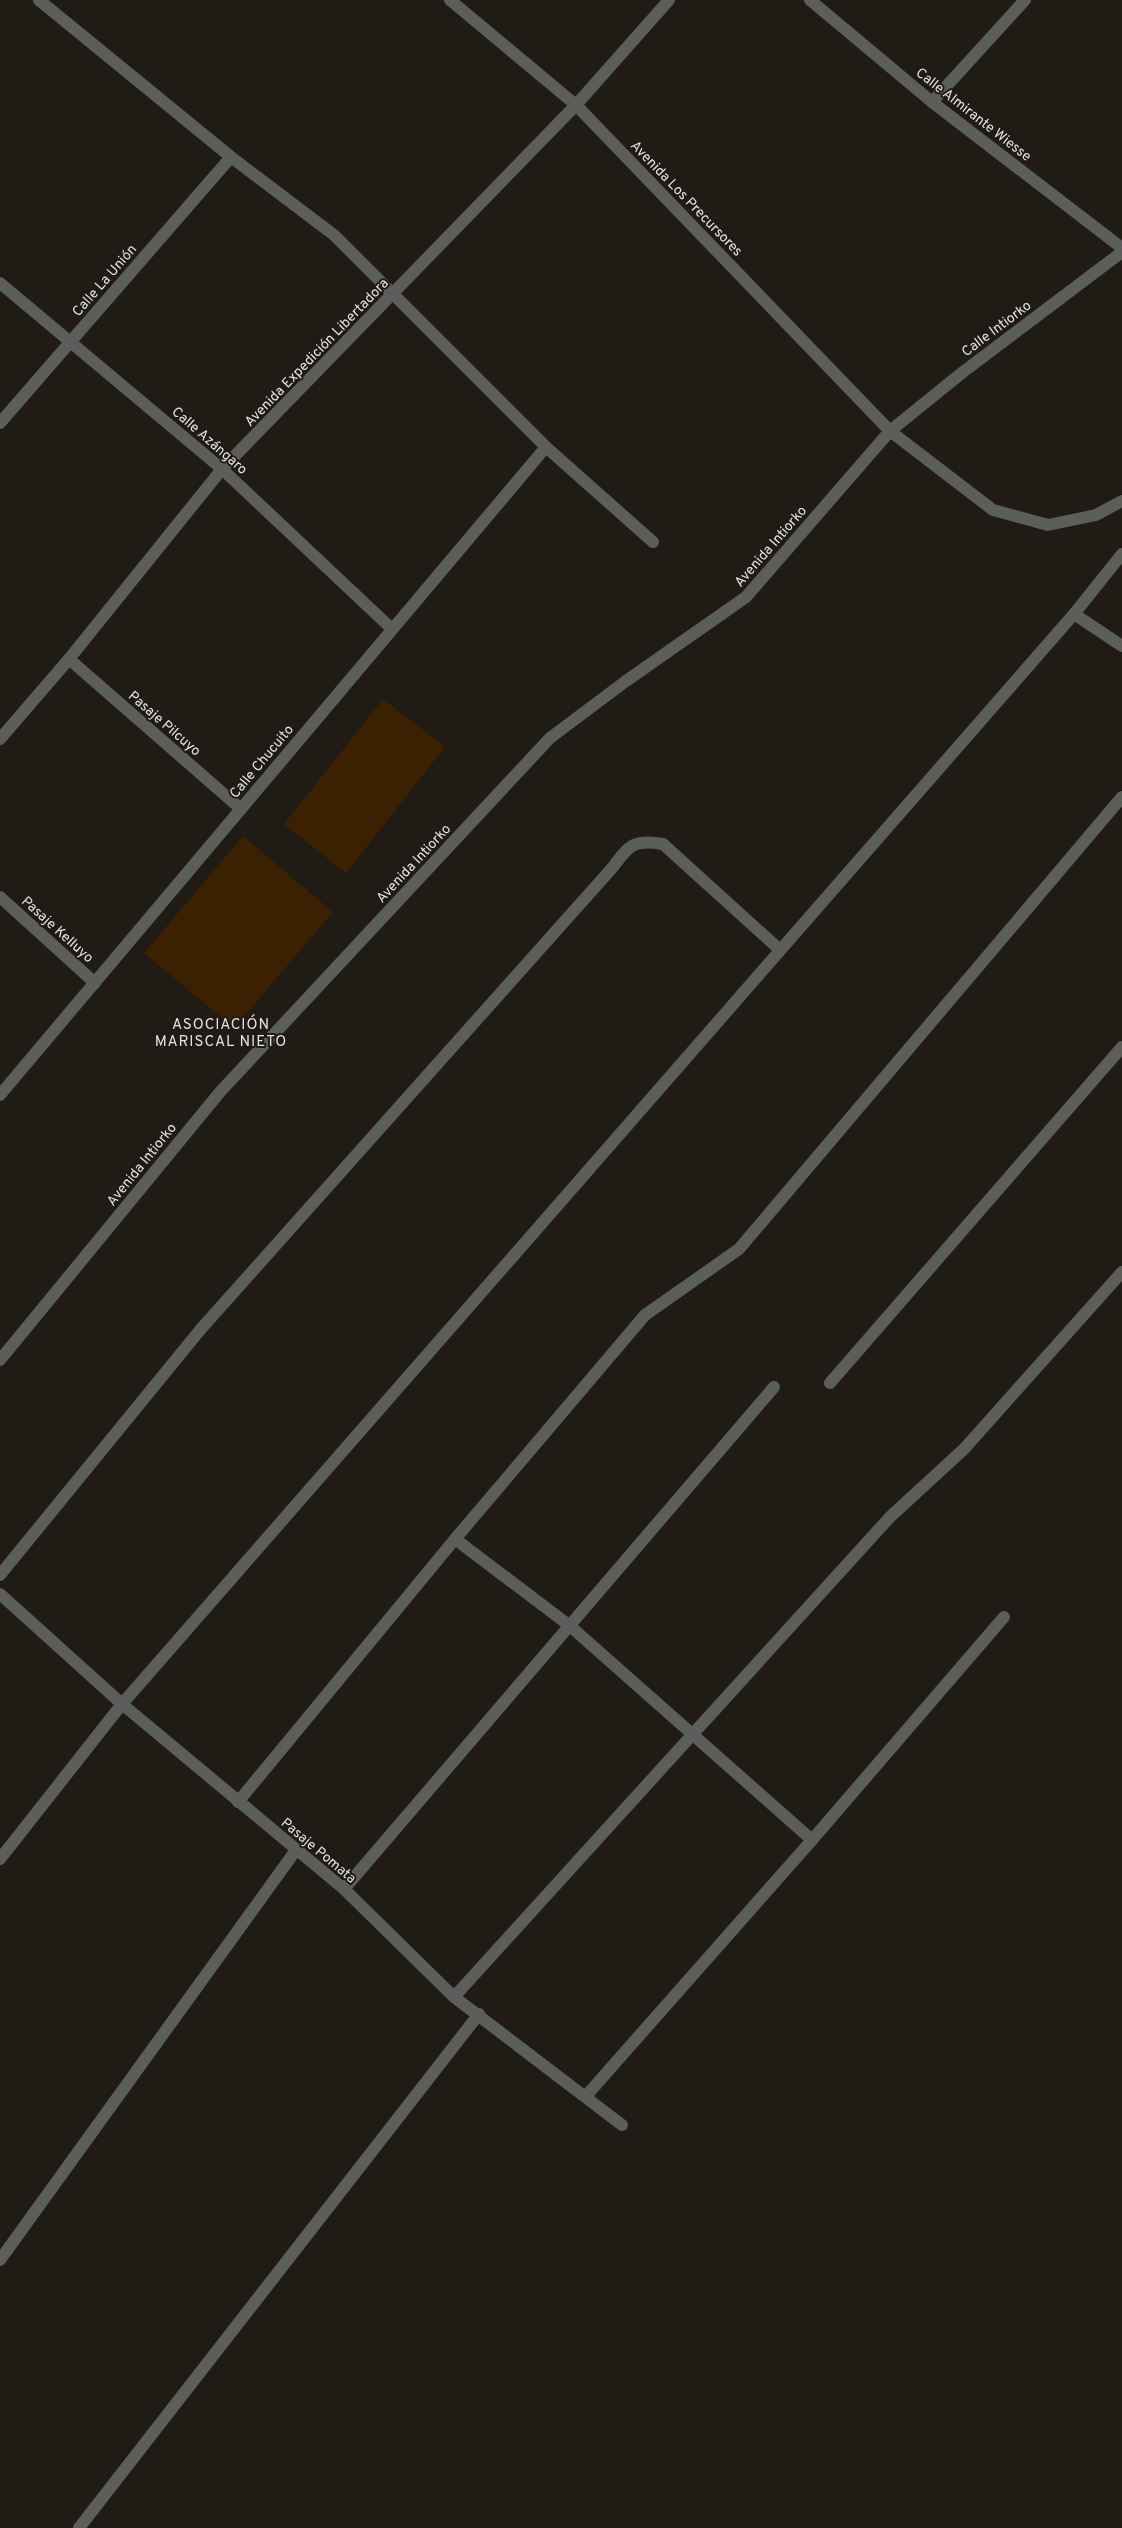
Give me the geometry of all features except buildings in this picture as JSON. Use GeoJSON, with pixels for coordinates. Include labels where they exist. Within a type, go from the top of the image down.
{"type":"FeatureCollection","features":[{"type":"Feature","properties":{"kind":"street"},"geometry":{"type":"LineString","coordinates":[[39,0],[231,157],[334,235],[546,446],[653,542]]}},
{"type":"Feature","properties":{"kind":"street","name":"Avenida Los Precursores"},"geometry":{"type":"LineString","coordinates":[[450,0],[576,105],[890,431],[993,510],[1048,525],[1096,515],[1122,500]]}},
{"type":"Feature","properties":{"kind":"street","name":"Avenida Expedición Libertadora"},"geometry":{"type":"LineString","coordinates":[[0,739],[69,659],[222,469],[576,105],[669,0]]}},
{"type":"Feature","properties":{"kind":"street","name":"Calle Almirante Wiesse"},"geometry":{"type":"LineString","coordinates":[[810,0],[932,102],[1122,248]]}},
{"type":"Feature","properties":{"kind":"street"},"geometry":{"type":"LineString","coordinates":[[932,102],[1025,0]]}},
{"type":"Feature","properties":{"kind":"street","name":"Calle La Unión"},"geometry":{"type":"LineString","coordinates":[[0,423],[231,157]]}},
{"type":"Feature","properties":{"kind":"street","name":"Calle Intiorko"},"geometry":{"type":"LineString","coordinates":[[890,431],[963,372],[1122,252]]}},
{"type":"Feature","properties":{"kind":"street","name":"Calle Azángaro"},"geometry":{"type":"LineString","coordinates":[[0,283],[222,469],[392,629]]}},
{"type":"Feature","properties":{"kind":"street","name":"Avenida Intiorko"},"geometry":{"type":"LineString","coordinates":[[0,1360],[220,1092],[550,738],[626,681],[746,596],[890,431]]}},
{"type":"Feature","properties":{"kind":"street","name":"Calle Chucuito"},"geometry":{"type":"LineString","coordinates":[[0,1096],[546,446]]}},
{"type":"Feature","properties":{"kind":"street"},"geometry":{"type":"LineString","coordinates":[[0,1859],[122,1704],[1074,614],[1122,554]]}},
{"type":"Feature","properties":{"kind":"street"},"geometry":{"type":"LineString","coordinates":[[1074,614],[1122,646]]}},
{"type":"Feature","properties":{"kind":"street","name":"Pasaje Pilcuyo"},"geometry":{"type":"LineString","coordinates":[[69,659],[241,809]]}},
{"type":"Feature","properties":{"kind":"street"},"geometry":{"type":"LineString","coordinates":[[238,1802],[455,1539],[646,1315],[738,1249],[1122,796]]}},
{"type":"Feature","properties":{"kind":"street"},"geometry":{"type":"LineString","coordinates":[[0,1575],[200,1330],[606,874],[627,847],[645,840],[663,844],[780,950]]}},
{"type":"Feature","properties":{"kind":"street","name":"Pasaje Kelluyo"},"geometry":{"type":"LineString","coordinates":[[0,897],[95,982]]}},
{"type":"Feature","properties":{"kind":"street"},"geometry":{"type":"LineString","coordinates":[[830,1383],[1122,1047]]}},
{"type":"Feature","properties":{"kind":"street"},"geometry":{"type":"LineString","coordinates":[[454,1997],[890,1517],[964,1449],[1122,1272]]}},
{"type":"Feature","properties":{"kind":"street"},"geometry":{"type":"LineString","coordinates":[[344,1889],[774,1387]]}},
{"type":"Feature","properties":{"kind":"street"},"geometry":{"type":"LineString","coordinates":[[455,1539],[570,1626],[812,1840]]}},
{"type":"Feature","properties":{"kind":"street","name":"Pasaje Pomata"},"geometry":{"type":"LineString","coordinates":[[0,1594],[122,1704],[344,1889],[454,1997],[479,2014],[622,2125]]}},
{"type":"Feature","properties":{"kind":"street"},"geometry":{"type":"LineString","coordinates":[[586,2096],[812,1840],[1004,1617]]}},
{"type":"Feature","properties":{"kind":"street"},"geometry":{"type":"LineString","coordinates":[[0,2260],[296,1850]]}},
{"type":"Feature","properties":{"kind":"street"},"geometry":{"type":"LineString","coordinates":[[79,2528],[479,2014]]}},
{"type":"Feature","properties":{"kind":"shaded area"},"geometry":{"type":"Polygon","coordinates":[[[383,699],[445,747],[346,873],[284,824],[383,699]]]}},
{"type":"Feature","properties":{"kind":"shaded area"},"geometry":{"type":"Polygon","coordinates":[[[243,836],[333,912],[234,1028],[144,953],[243,836]]]}},
{"type":"Feature","properties":{"kind":"district","name":"ASOCIACIÓN MARISCAL NIETO"},"geometry":{"type":"Point","coordinates":[221,1032]}}]}
